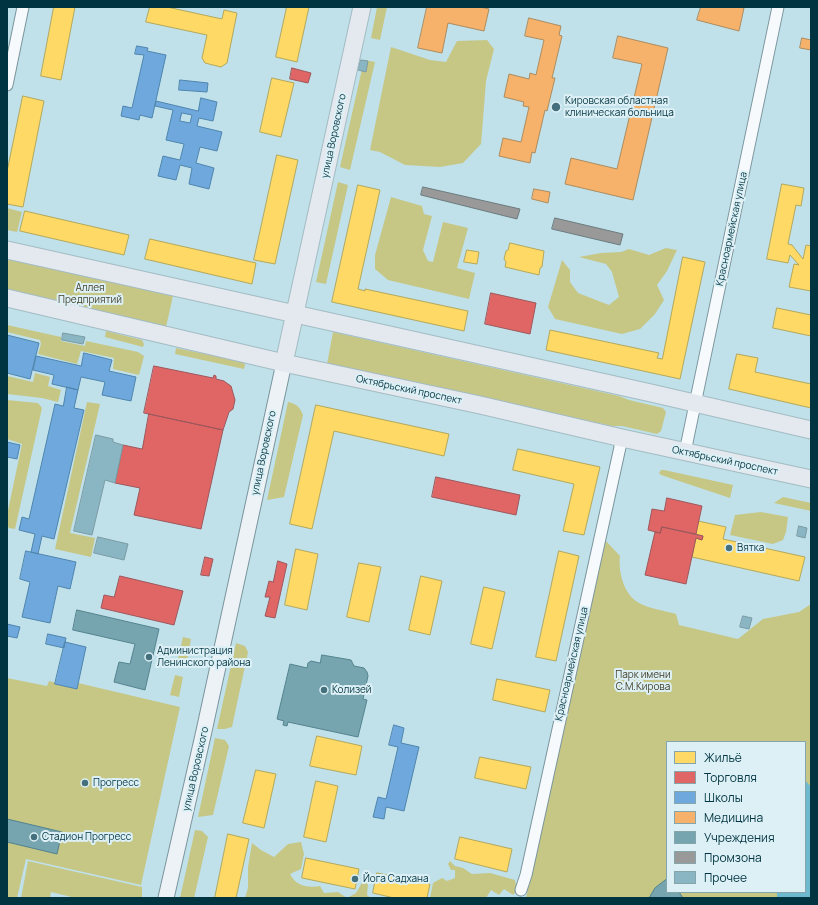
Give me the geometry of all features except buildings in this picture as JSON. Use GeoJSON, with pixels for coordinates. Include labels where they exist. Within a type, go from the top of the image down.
{"type":"FeatureCollection","features":[{"type":"Feature","properties":{"kind":"main road","name":"улица Воровского"},"geometry":{"type":"LineString","coordinates":[[166,898],[204,731],[362,7]]}},
{"type":"Feature","properties":{"kind":"main road"},"geometry":{"type":"LineString","coordinates":[[7,250],[811,430]]}},
{"type":"Feature","properties":{"kind":"main road","name":"Октябрьский проспект"},"geometry":{"type":"LineString","coordinates":[[7,298],[284,364],[480,405],[811,480]]}},
{"type":"Feature","properties":{"kind":"street"},"geometry":{"type":"LineString","coordinates":[[7,85],[23,7]]}},
{"type":"Feature","properties":{"kind":"street","name":"Красноармейская улица"},"geometry":{"type":"LineString","coordinates":[[685,452],[778,7]]}},
{"type":"Feature","properties":{"kind":"street","name":"Красноармейская улица"},"geometry":{"type":"LineString","coordinates":[[521,890],[526,876],[622,438]]}},
{"type":"Feature","properties":{"kind":"green space"},"geometry":{"type":"Polygon","coordinates":[[[377,7],[387,7],[380,40],[371,38],[377,7]]]}},
{"type":"Feature","properties":{"kind":"green space"},"geometry":{"type":"Polygon","coordinates":[[[487,40],[494,49],[486,81],[481,144],[463,163],[440,167],[405,165],[380,152],[370,150],[391,47],[430,60],[446,62],[457,41],[487,40]]]}},
{"type":"Feature","properties":{"kind":"green space"},"geometry":{"type":"Polygon","coordinates":[[[364,60],[375,62],[350,170],[340,167],[364,60]]]}},
{"type":"Feature","properties":{"kind":"green space"},"geometry":{"type":"Polygon","coordinates":[[[338,182],[348,185],[326,284],[316,282],[338,182]]]}},
{"type":"Feature","properties":{"kind":"green space"},"geometry":{"type":"Polygon","coordinates":[[[391,197],[422,206],[424,214],[432,216],[423,250],[428,261],[433,262],[443,222],[468,228],[457,268],[475,273],[469,299],[388,280],[375,269],[375,255],[391,197]]]}},
{"type":"Feature","properties":{"kind":"green space"},"geometry":{"type":"Polygon","coordinates":[[[7,208],[22,212],[17,232],[7,230],[7,208]]]}},
{"type":"Feature","properties":{"kind":"green space"},"geometry":{"type":"Polygon","coordinates":[[[666,248],[677,250],[667,271],[657,285],[664,300],[655,314],[640,329],[622,334],[555,319],[548,307],[562,260],[570,270],[570,282],[578,293],[609,305],[619,297],[612,272],[606,264],[579,257],[601,253],[621,252],[629,249],[649,255],[666,248]]]}},
{"type":"Feature","properties":{"kind":"green space","name":"Аллея Предприятий"},"geometry":{"type":"Polygon","coordinates":[[[7,259],[173,296],[166,327],[7,291],[7,259]]]}},
{"type":"Feature","properties":{"kind":"green space"},"geometry":{"type":"Polygon","coordinates":[[[7,325],[61,337],[61,341],[85,346],[86,341],[138,352],[144,356],[139,375],[113,369],[114,358],[81,351],[77,364],[38,354],[41,344],[40,340],[7,332],[7,325]]]}},
{"type":"Feature","properties":{"kind":"green space"},"geometry":{"type":"Polygon","coordinates":[[[106,331],[142,340],[144,344],[143,347],[105,337],[106,331]]]}},
{"type":"Feature","properties":{"kind":"green space"},"geometry":{"type":"Polygon","coordinates":[[[333,332],[619,396],[629,400],[663,408],[666,412],[661,431],[657,434],[622,426],[612,426],[327,364],[333,332]]]}},
{"type":"Feature","properties":{"kind":"green space"},"geometry":{"type":"Polygon","coordinates":[[[176,348],[244,362],[244,369],[175,354],[176,348]]]}},
{"type":"Feature","properties":{"kind":"green space"},"geometry":{"type":"Polygon","coordinates":[[[35,373],[50,377],[48,386],[61,390],[58,402],[42,398],[7,394],[7,376],[33,382],[35,373]]]}},
{"type":"Feature","properties":{"kind":"green space"},"geometry":{"type":"Polygon","coordinates":[[[7,400],[38,403],[42,408],[15,529],[9,528],[7,525],[7,515],[22,444],[7,439],[7,400]]]}},
{"type":"Feature","properties":{"kind":"green space"},"geometry":{"type":"Polygon","coordinates":[[[87,402],[100,404],[70,533],[95,538],[91,557],[55,549],[87,402]]]}},
{"type":"Feature","properties":{"kind":"green space"},"geometry":{"type":"Polygon","coordinates":[[[288,402],[298,406],[303,415],[284,497],[267,500],[288,402]]]}},
{"type":"Feature","properties":{"kind":"green space"},"geometry":{"type":"Polygon","coordinates":[[[661,470],[733,485],[730,498],[661,475],[659,473],[661,470]]]}},
{"type":"Feature","properties":{"kind":"green space"},"geometry":{"type":"Polygon","coordinates":[[[783,497],[811,503],[811,511],[774,503],[783,497]]]}},
{"type":"Feature","properties":{"kind":"green space"},"geometry":{"type":"Polygon","coordinates":[[[761,512],[788,517],[786,532],[783,540],[773,544],[730,535],[735,515],[761,512]]]}},
{"type":"Feature","properties":{"kind":"green space","name":"Парк имени С.М.Кирова"},"geometry":{"type":"Polygon","coordinates":[[[605,540],[620,556],[621,576],[629,595],[643,605],[676,614],[679,625],[738,639],[763,619],[799,612],[811,604],[811,898],[526,898],[605,540]]]}},
{"type":"Feature","properties":{"kind":"green space"},"geometry":{"type":"Polygon","coordinates":[[[183,637],[191,639],[187,661],[178,659],[183,637]]]}},
{"type":"Feature","properties":{"kind":"green space"},"geometry":{"type":"Polygon","coordinates":[[[236,643],[245,646],[248,652],[232,727],[217,729],[236,643]]]}},
{"type":"Feature","properties":{"kind":"green space"},"geometry":{"type":"Polygon","coordinates":[[[175,675],[183,677],[179,697],[170,695],[175,675]]]}},
{"type":"Feature","properties":{"kind":"green space","name":"Прогресс"},"geometry":{"type":"Polygon","coordinates":[[[7,678],[47,686],[49,681],[77,688],[78,683],[180,707],[141,885],[26,859],[17,898],[7,898],[7,678]]]}},
{"type":"Feature","properties":{"kind":"green space"},"geometry":{"type":"Polygon","coordinates":[[[215,738],[225,740],[229,746],[213,815],[198,817],[215,738]]]}},
{"type":"Feature","properties":{"kind":"green space"},"geometry":{"type":"Polygon","coordinates":[[[195,830],[202,831],[208,837],[194,898],[180,898],[195,830]]]}},
{"type":"Feature","properties":{"kind":"green space"},"geometry":{"type":"Polygon","coordinates":[[[301,842],[304,854],[301,869],[290,874],[292,878],[299,884],[311,887],[320,886],[324,893],[338,892],[347,898],[245,898],[248,888],[248,867],[252,843],[274,857],[288,844],[301,842]]]}},
{"type":"Feature","properties":{"kind":"green space"},"geometry":{"type":"Polygon","coordinates":[[[28,861],[142,887],[142,898],[76,898],[51,892],[50,898],[21,898],[28,861]]]}},
{"type":"Feature","properties":{"kind":"green space"},"geometry":{"type":"Polygon","coordinates":[[[450,861],[455,866],[463,868],[472,874],[490,873],[515,880],[517,890],[513,895],[504,889],[499,895],[491,890],[486,898],[430,898],[433,883],[442,878],[447,881],[455,878],[455,870],[451,870],[448,864],[450,861]]]}},
{"type":"Feature","properties":{"kind":"green space"},"geometry":{"type":"Polygon","coordinates":[[[363,881],[368,884],[367,895],[371,898],[347,898],[356,893],[363,881]]]}},
{"type":"Feature","properties":{"kind":"water"},"geometry":{"type":"Polygon","coordinates":[[[806,781],[811,787],[811,898],[777,898],[777,893],[806,893],[806,781]]]}},
{"type":"Feature","properties":{"kind":"place","name":"Кировская областная клиническая больница"},"geometry":{"type":"Point","coordinates":[556,107]}},
{"type":"Feature","properties":{"kind":"place","name":"Вятка"},"geometry":{"type":"Point","coordinates":[729,548]}},
{"type":"Feature","properties":{"kind":"place","name":"Администрация Ленинского района"},"geometry":{"type":"Point","coordinates":[149,657]}},
{"type":"Feature","properties":{"kind":"place","name":"Колизей"},"geometry":{"type":"Point","coordinates":[324,690]}},
{"type":"Feature","properties":{"kind":"place","name":"Прогресс"},"geometry":{"type":"Point","coordinates":[85,783]}},
{"type":"Feature","properties":{"kind":"place","name":"Стадион Прогресс"},"geometry":{"type":"Point","coordinates":[34,837]}},
{"type":"Feature","properties":{"kind":"place","name":"Йога Садхана"},"geometry":{"type":"Point","coordinates":[355,879]}}]}
